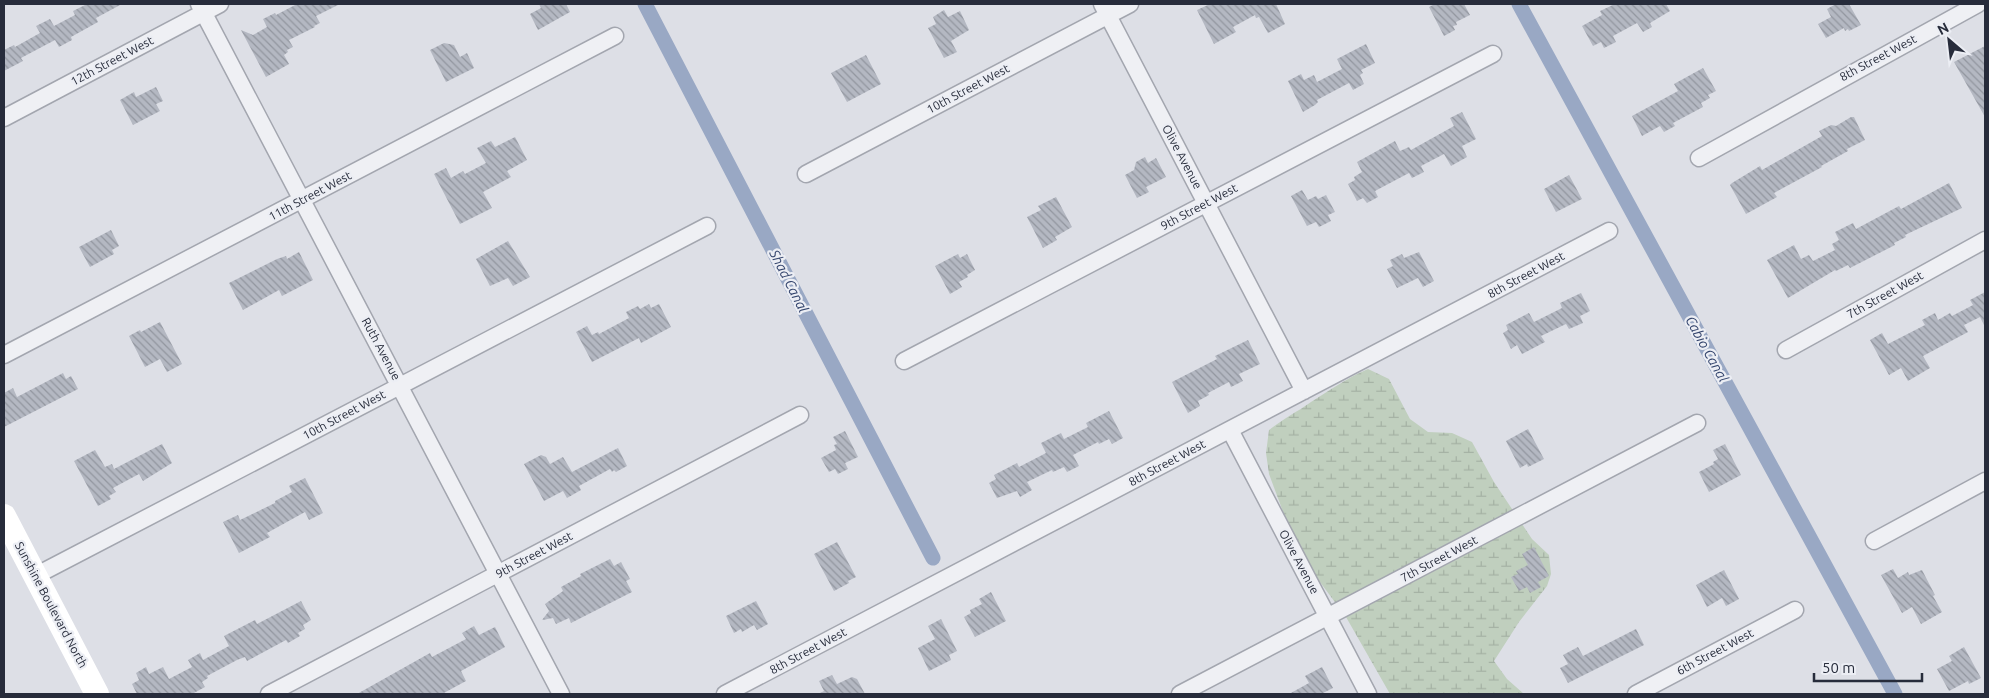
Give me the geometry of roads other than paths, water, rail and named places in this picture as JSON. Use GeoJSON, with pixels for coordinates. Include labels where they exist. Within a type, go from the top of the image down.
{"type":"FeatureCollection","features":[{"type":"Feature","properties":{"kind":"street","name":"12th Street West"},"geometry":{"type":"LineString","coordinates":[[4,118],[201,8],[220,4]]}},
{"type":"Feature","properties":{"kind":"street","name":"10th Street West"},"geometry":{"type":"LineString","coordinates":[[806,174],[1105,9],[1130,4]]}},
{"type":"Feature","properties":{"kind":"street","name":"8th Street West"},"geometry":{"type":"LineString","coordinates":[[1699,158],[1978,4]]}},
{"type":"Feature","properties":{"kind":"street","name":"Ruth Avenue"},"geometry":{"type":"LineString","coordinates":[[201,8],[561,694]]}},
{"type":"Feature","properties":{"kind":"street","name":"Olive Avenue"},"geometry":{"type":"LineString","coordinates":[[1105,9],[1304,391]]}},
{"type":"Feature","properties":{"kind":"street","name":"11th Street West"},"geometry":{"type":"LineString","coordinates":[[4,355],[615,36]]}},
{"type":"Feature","properties":{"kind":"street","name":"9th Street West"},"geometry":{"type":"LineString","coordinates":[[904,361],[1493,54]]}},
{"type":"Feature","properties":{"kind":"street","name":"10th Street West"},"geometry":{"type":"LineString","coordinates":[[35,576],[707,226]]}},
{"type":"Feature","properties":{"kind":"street","name":"8th Street West"},"geometry":{"type":"LineString","coordinates":[[733,692],[1609,231]]}},
{"type":"Feature","properties":{"kind":"street","name":"7th Street West"},"geometry":{"type":"LineString","coordinates":[[1786,350],[1985,240]]}},
{"type":"Feature","properties":{"kind":"street","name":"9th Street West"},"geometry":{"type":"LineString","coordinates":[[269,694],[800,415]]}},
{"type":"Feature","properties":{"kind":"street","name":"7th Street West"},"geometry":{"type":"LineString","coordinates":[[1180,694],[1697,423]]}},
{"type":"Feature","properties":{"kind":"street","name":"Olive Avenue"},"geometry":{"type":"LineString","coordinates":[[1230,430],[1368,694]]}},
{"type":"Feature","properties":{"kind":"street"},"geometry":{"type":"LineString","coordinates":[[1874,541],[1985,481]]}},
{"type":"Feature","properties":{"kind":"street","name":"Sunshine Boulevard North"},"geometry":{"type":"LineString","coordinates":[[4,516],[97,694]]}},
{"type":"Feature","properties":{"kind":"street","name":"6th Street West"},"geometry":{"type":"LineString","coordinates":[[1636,694],[1795,610]]}},
{"type":"Feature","properties":{"kind":"waterway","name":"Shad Canal"},"geometry":{"type":"LineString","coordinates":[[645,4],[933,558]]}},
{"type":"Feature","properties":{"kind":"waterway","name":"Cabio Canal"},"geometry":{"type":"LineString","coordinates":[[1519,4],[1895,694]]}}]}
